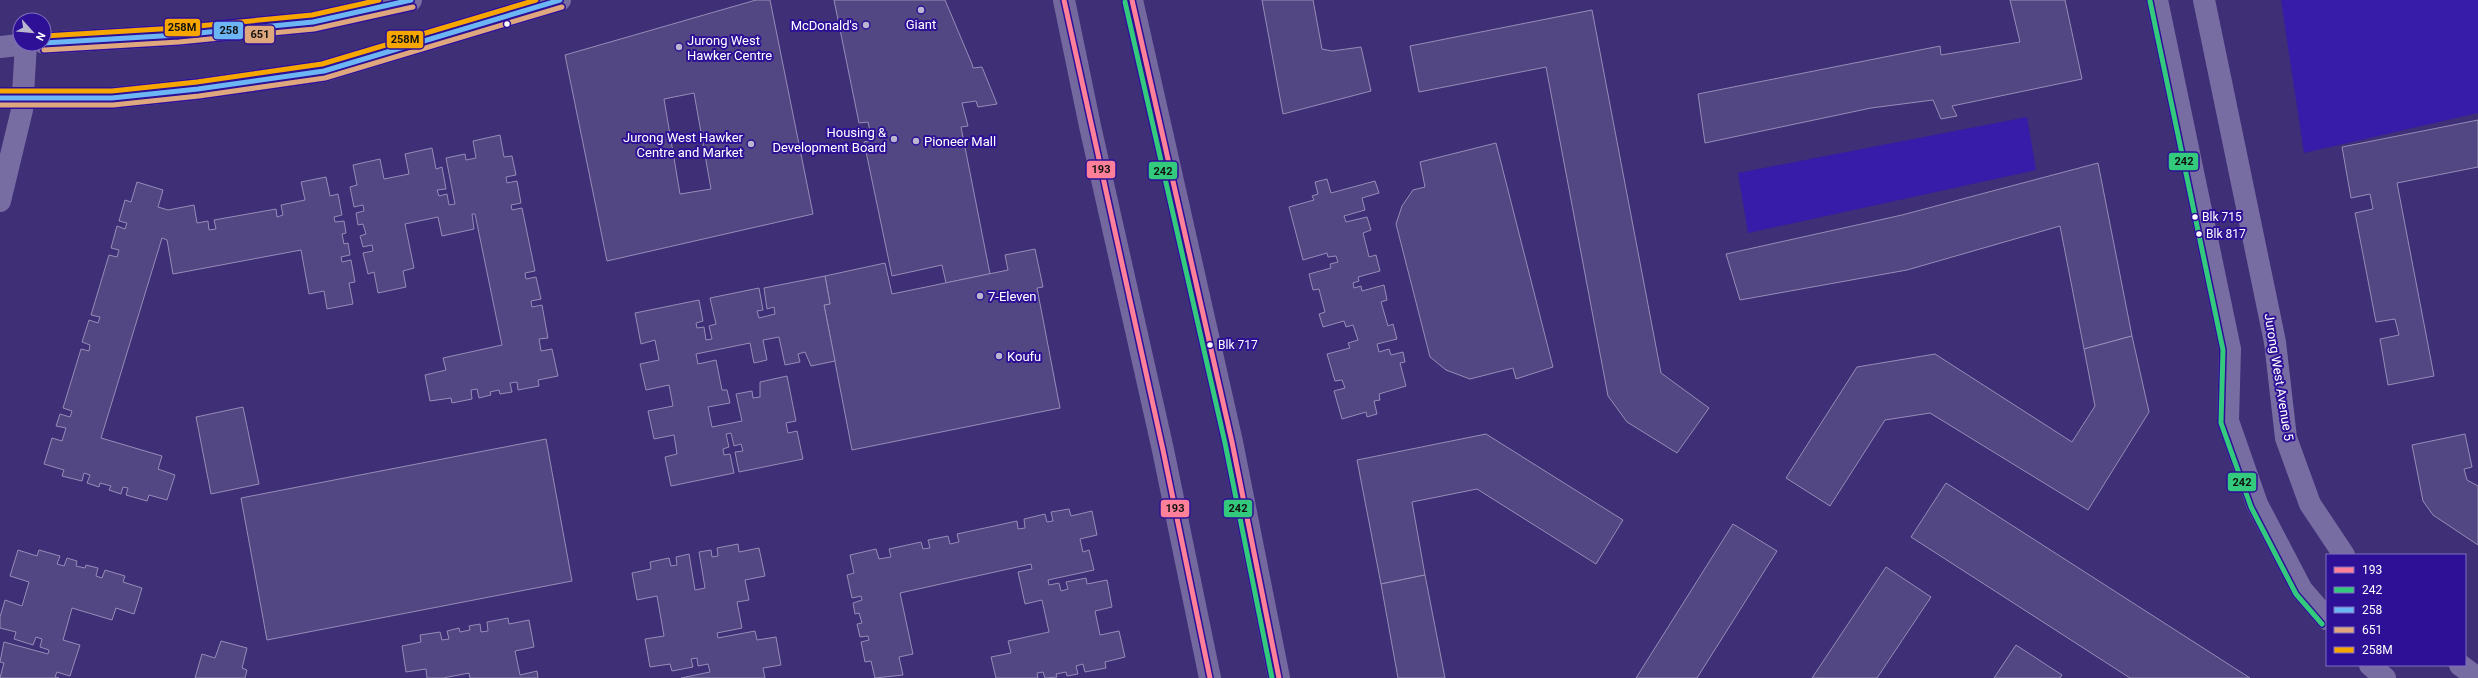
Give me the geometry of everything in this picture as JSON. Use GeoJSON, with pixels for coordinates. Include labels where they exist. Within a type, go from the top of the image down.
{"type":"FeatureCollection","features":[{"type":"Feature","properties":{"kind":"main road"},"geometry":{"type":"LineString","coordinates":[[1064,0],[1090,126],[1163,450],[1210,678]]}},
{"type":"Feature","properties":{"kind":"main road"},"geometry":{"type":"LineString","coordinates":[[1132,0],[1232,442],[1279,678]]}},
{"type":"Feature","properties":{"kind":"street"},"geometry":{"type":"LineString","coordinates":[[52,43],[178,35],[313,22],[411,0]]}},
{"type":"Feature","properties":{"kind":"street"},"geometry":{"type":"LineString","coordinates":[[0,98],[112,98],[198,89],[324,71],[560,0]]}},
{"type":"Feature","properties":{"kind":"street"},"geometry":{"type":"LineString","coordinates":[[2157,0],[2230,349],[2228,421],[2257,504],[2302,590],[2326,618]]}},
{"type":"Feature","properties":{"kind":"street","name":"Jurong West Avenue 5"},"geometry":{"type":"LineString","coordinates":[[2204,0],[2275,342],[2286,438],[2310,504],[2343,554]]}},
{"type":"Feature","properties":{"kind":"street"},"geometry":{"type":"LineString","coordinates":[[0,47],[12,46]]}},
{"type":"Feature","properties":{"kind":"street"},"geometry":{"type":"LineString","coordinates":[[0,201],[24,97],[27,52]]}},
{"type":"Feature","properties":{"kind":"street"},"geometry":{"type":"LineString","coordinates":[[2371,666],[2385,678]]}},
{"type":"Feature","properties":{"kind":"street"},"geometry":{"type":"LineString","coordinates":[[2461,666],[2478,678]]}},
{"type":"Feature","properties":{"kind":"shaded area"},"geometry":{"type":"Polygon","coordinates":[[[2281,0],[2478,0],[2478,113],[2304,153],[2281,0]]]}},
{"type":"Feature","properties":{"kind":"shaded area"},"geometry":{"type":"Polygon","coordinates":[[[2027,117],[2036,170],[1748,233],[1738,173],[2027,117]]]}},
{"type":"Feature","properties":{"kind":"building","name":"Jurong West Hawker Centre and Market"},"geometry":{"type":"Polygon","coordinates":[[[756,0],[770,0],[813,214],[607,261],[565,55],[756,0]],[[694,93],[664,99],[680,194],[711,189],[694,93]]]}},
{"type":"Feature","properties":{"kind":"building","name":"Pioneer Mall"},"geometry":{"type":"Polygon","coordinates":[[[834,0],[945,0],[973,68],[982,67],[997,104],[978,107],[976,101],[962,103],[968,126],[961,127],[990,274],[946,283],[942,265],[892,276],[864,142],[872,140],[868,122],[859,123],[834,0]]]}},
{"type":"Feature","properties":{"kind":"building"},"geometry":{"type":"Polygon","coordinates":[[[1262,0],[1313,0],[1322,49],[1332,51],[1361,47],[1371,91],[1283,114],[1262,0]]]}},
{"type":"Feature","properties":{"kind":"building"},"geometry":{"type":"Polygon","coordinates":[[[2010,0],[2065,0],[2082,79],[1952,106],[1957,116],[1941,119],[1933,100],[1871,108],[1705,143],[1698,94],[1940,46],[1941,55],[2020,42],[2010,0]]]}},
{"type":"Feature","properties":{"kind":"building"},"geometry":{"type":"Polygon","coordinates":[[[1592,10],[1661,373],[1709,408],[1677,453],[1627,422],[1608,396],[1546,67],[1419,92],[1410,46],[1592,10]]]}},
{"type":"Feature","properties":{"kind":"building"},"geometry":{"type":"Polygon","coordinates":[[[2478,120],[2478,167],[2397,183],[2434,376],[2388,385],[2380,339],[2399,335],[2395,319],[2376,322],[2355,213],[2373,209],[2370,194],[2351,198],[2342,147],[2478,120]]]}},
{"type":"Feature","properties":{"kind":"building"},"geometry":{"type":"Polygon","coordinates":[[[500,135],[504,157],[512,156],[516,175],[506,177],[507,183],[517,181],[521,203],[511,205],[512,210],[522,208],[535,271],[525,273],[526,279],[536,277],[541,299],[531,301],[532,307],[542,305],[548,338],[539,339],[541,351],[552,349],[558,376],[538,380],[539,386],[518,390],[517,382],[510,383],[512,392],[500,394],[499,390],[490,392],[491,395],[479,398],[477,389],[471,390],[472,399],[452,403],[451,398],[430,401],[425,375],[446,370],[443,358],[502,345],[475,214],[472,214],[474,229],[442,236],[438,217],[405,224],[414,268],[403,271],[406,287],[378,293],[374,272],[368,274],[363,253],[373,251],[372,245],[363,247],[360,236],[366,234],[363,224],[358,225],[356,213],[364,211],[363,205],[354,207],[350,187],[357,185],[353,165],[380,159],[384,179],[409,174],[405,154],[432,148],[436,169],[442,167],[446,189],[437,190],[439,196],[447,194],[449,205],[455,204],[446,158],[465,154],[466,160],[476,158],[473,141],[500,135]]]}},
{"type":"Feature","properties":{"kind":"building"},"geometry":{"type":"Polygon","coordinates":[[[1496,143],[1553,367],[1516,379],[1513,368],[1470,379],[1446,370],[1430,357],[1396,224],[1402,206],[1413,190],[1425,187],[1420,162],[1496,143]]]}},
{"type":"Feature","properties":{"kind":"building"},"geometry":{"type":"Polygon","coordinates":[[[2098,163],[2132,336],[2084,349],[2060,226],[1907,270],[1740,300],[1726,254],[1902,215],[2098,163]]]}},
{"type":"Feature","properties":{"kind":"building"},"geometry":{"type":"Polygon","coordinates":[[[326,177],[330,196],[338,194],[342,215],[334,217],[335,222],[344,221],[346,233],[342,234],[344,244],[348,243],[350,255],[341,257],[342,262],[351,260],[355,282],[349,283],[353,304],[327,309],[324,291],[309,294],[301,250],[173,274],[167,240],[162,238],[101,438],[162,456],[158,469],[175,475],[167,500],[149,495],[147,501],[126,495],[128,488],[123,487],[121,494],[109,490],[111,486],[100,483],[99,487],[87,483],[90,475],[84,473],[82,481],[62,476],[64,470],[44,464],[52,438],[62,441],[66,428],[56,426],[60,414],[70,417],[72,411],[63,408],[81,349],[89,351],[90,345],[82,342],[89,320],[98,323],[100,317],[91,315],[109,255],[117,257],[119,250],[111,248],[117,226],[125,229],[127,223],[119,221],[125,200],[131,202],[137,182],[163,190],[158,207],[168,210],[194,205],[197,223],[208,221],[209,230],[216,229],[214,220],[276,209],[277,217],[283,215],[281,205],[305,200],[301,182],[326,177]]]}},
{"type":"Feature","properties":{"kind":"building"},"geometry":{"type":"Polygon","coordinates":[[[1327,179],[1331,193],[1375,181],[1379,193],[1362,198],[1365,210],[1344,216],[1346,222],[1367,217],[1371,230],[1363,233],[1369,257],[1376,255],[1380,271],[1358,277],[1359,281],[1353,283],[1354,288],[1361,286],[1362,291],[1384,285],[1387,300],[1381,302],[1388,326],[1393,324],[1397,339],[1377,344],[1379,352],[1389,349],[1391,355],[1403,352],[1405,362],[1400,363],[1406,386],[1379,394],[1380,400],[1374,401],[1377,414],[1367,417],[1366,412],[1342,419],[1334,391],[1345,388],[1342,380],[1335,381],[1327,354],[1350,348],[1348,343],[1358,340],[1353,325],[1346,327],[1344,321],[1323,327],[1319,314],[1325,312],[1319,289],[1313,290],[1309,274],[1331,268],[1330,264],[1338,262],[1336,256],[1328,257],[1327,253],[1303,260],[1289,207],[1314,200],[1312,196],[1318,194],[1315,182],[1327,179]]]}},
{"type":"Feature","properties":{"kind":"building"},"geometry":{"type":"Polygon","coordinates":[[[1035,249],[1043,287],[1037,288],[1060,408],[852,450],[824,305],[830,304],[825,276],[885,263],[892,294],[1008,270],[1005,255],[1035,249]]]}},
{"type":"Feature","properties":{"kind":"building"},"geometry":{"type":"Polygon","coordinates":[[[825,276],[830,304],[824,305],[835,361],[811,366],[805,352],[798,354],[800,362],[785,365],[779,337],[763,340],[767,360],[754,363],[750,343],[696,354],[698,364],[716,360],[722,390],[727,390],[730,403],[708,407],[712,427],[742,421],[736,394],[752,391],[753,398],[760,397],[760,382],[787,376],[796,421],[786,423],[788,433],[797,431],[803,459],[739,472],[735,452],[743,451],[741,444],[734,446],[731,433],[726,434],[729,447],[723,449],[724,455],[730,454],[734,473],[671,486],[665,457],[677,454],[674,435],[654,439],[648,411],[673,406],[669,385],[646,390],[640,364],[659,360],[655,340],[641,344],[635,313],[699,300],[703,321],[696,323],[697,328],[704,327],[706,340],[712,339],[709,326],[716,324],[710,298],[759,288],[763,310],[757,311],[759,318],[775,314],[774,307],[767,309],[764,288],[825,276]]]}},
{"type":"Feature","properties":{"kind":"building"},"geometry":{"type":"Polygon","coordinates":[[[2132,336],[2149,412],[2088,510],[1930,413],[1885,420],[1830,506],[1786,478],[1857,367],[1935,354],[2072,442],[2095,406],[2084,349],[2132,336]]]}},
{"type":"Feature","properties":{"kind":"building"},"geometry":{"type":"Polygon","coordinates":[[[243,407],[259,484],[211,494],[196,417],[243,407]]]}},
{"type":"Feature","properties":{"kind":"building"},"geometry":{"type":"Polygon","coordinates":[[[1486,434],[1623,520],[1596,564],[1477,489],[1412,502],[1425,575],[1381,584],[1357,460],[1486,434]]]}},
{"type":"Feature","properties":{"kind":"building"},"geometry":{"type":"Polygon","coordinates":[[[2465,434],[2472,467],[2464,469],[2467,480],[2478,486],[2478,545],[2433,515],[2423,501],[2412,445],[2465,434]]]}},
{"type":"Feature","properties":{"kind":"building"},"geometry":{"type":"Polygon","coordinates":[[[546,439],[572,581],[267,640],[241,498],[546,439]]]}},
{"type":"Feature","properties":{"kind":"building"},"geometry":{"type":"Polygon","coordinates":[[[1946,483],[2250,678],[2130,678],[1911,537],[1946,483]]]}},
{"type":"Feature","properties":{"kind":"building"},"geometry":{"type":"Polygon","coordinates":[[[1069,509],[1071,516],[1092,511],[1097,535],[1080,539],[1083,552],[1089,550],[1094,570],[1048,580],[1049,585],[1059,583],[1061,591],[1068,589],[1066,582],[1086,578],[1087,584],[1107,580],[1112,607],[1095,611],[1100,635],[1119,631],[1125,657],[1105,662],[1106,668],[1085,672],[1083,664],[1076,666],[1078,674],[1067,676],[1066,672],[1056,674],[1057,677],[1045,678],[1043,672],[1037,673],[1038,678],[996,678],[991,657],[1011,653],[1008,641],[1049,632],[1042,600],[1025,604],[1018,572],[1032,569],[1031,564],[900,593],[913,654],[899,657],[903,675],[875,678],[871,661],[865,662],[861,642],[869,640],[868,636],[860,637],[857,624],[862,623],[859,613],[855,614],[853,603],[862,600],[861,596],[852,598],[847,575],[854,573],[850,555],[876,549],[879,559],[891,557],[889,549],[921,542],[923,549],[930,548],[928,540],[948,536],[950,544],[959,542],[957,534],[1017,521],[1018,529],[1025,528],[1024,519],[1045,514],[1047,522],[1053,521],[1051,512],[1069,509]]]}},
{"type":"Feature","properties":{"kind":"building"},"geometry":{"type":"Polygon","coordinates":[[[1733,524],[1777,551],[1697,678],[1636,678],[1733,524]]]}},
{"type":"Feature","properties":{"kind":"building"},"geometry":{"type":"Polygon","coordinates":[[[738,544],[739,552],[759,548],[765,576],[745,580],[749,600],[737,602],[742,628],[717,633],[718,638],[755,631],[757,640],[776,637],[781,665],[763,668],[765,678],[681,678],[710,672],[708,664],[698,666],[697,658],[691,659],[693,667],[672,671],[670,664],[650,667],[645,639],[664,636],[657,596],[637,600],[632,573],[651,569],[650,562],[669,558],[671,566],[677,565],[676,557],[689,554],[695,590],[705,588],[699,552],[711,550],[712,557],[718,556],[717,548],[738,544]]]}},
{"type":"Feature","properties":{"kind":"building"},"geometry":{"type":"Polygon","coordinates":[[[18,550],[37,556],[39,550],[60,556],[57,564],[64,566],[67,558],[77,561],[76,566],[85,568],[86,565],[98,568],[96,576],[102,578],[105,570],[125,576],[123,582],[142,588],[134,614],[116,608],[112,620],[72,608],[63,640],[80,645],[70,676],[57,672],[55,677],[59,678],[0,678],[4,663],[0,662],[4,642],[48,654],[49,650],[40,647],[42,639],[36,637],[33,645],[14,639],[16,632],[0,628],[0,617],[5,600],[22,606],[29,582],[10,576],[18,550]]]}},
{"type":"Feature","properties":{"kind":"building"},"geometry":{"type":"Polygon","coordinates":[[[1886,567],[1931,597],[1877,678],[1812,678],[1886,567]]]}},
{"type":"Feature","properties":{"kind":"building"},"geometry":{"type":"Polygon","coordinates":[[[1425,575],[1445,678],[1398,678],[1381,584],[1425,575]]]}},
{"type":"Feature","properties":{"kind":"building"},"geometry":{"type":"Polygon","coordinates":[[[508,618],[509,624],[529,620],[534,647],[515,651],[520,675],[537,671],[538,678],[470,678],[469,673],[443,678],[427,678],[426,669],[406,672],[402,646],[421,642],[420,635],[440,632],[442,640],[449,639],[447,631],[459,628],[460,632],[470,630],[469,626],[480,624],[481,632],[488,631],[487,622],[508,618]]]}},
{"type":"Feature","properties":{"kind":"building"},"geometry":{"type":"Polygon","coordinates":[[[221,641],[247,648],[242,668],[247,670],[245,678],[195,678],[202,654],[215,658],[221,641]]]}},
{"type":"Feature","properties":{"kind":"building"},"geometry":{"type":"Polygon","coordinates":[[[2016,645],[2062,675],[2060,678],[1994,678],[2016,645]]]}},
{"type":"Feature","properties":{"kind":"transit line","name":"258M"},"geometry":{"type":"LineString","coordinates":[[52,36],[177,28],[312,15],[379,0]]}},
{"type":"Feature","properties":{"kind":"transit line","name":"258"},"geometry":{"type":"LineString","coordinates":[[52,43],[178,35],[313,22],[411,0]]}},
{"type":"Feature","properties":{"kind":"transit line","name":"258M"},"geometry":{"type":"LineString","coordinates":[[0,91],[112,91],[197,82],[322,64],[536,0]]}},
{"type":"Feature","properties":{"kind":"transit line","name":"258"},"geometry":{"type":"LineString","coordinates":[[0,98],[112,98],[198,89],[324,71],[560,0]]}},
{"type":"Feature","properties":{"kind":"transit line","name":"193"},"geometry":{"type":"LineString","coordinates":[[1064,0],[1163,450],[1210,678]]}},
{"type":"Feature","properties":{"kind":"transit line","name":"193"},"geometry":{"type":"LineString","coordinates":[[1132,0],[1232,442],[1279,678]]}},
{"type":"Feature","properties":{"kind":"transit line","name":"242"},"geometry":{"type":"LineString","coordinates":[[2150,1],[2223,350],[2221,423],[2251,507],[2296,594],[2322,624]]}},
{"type":"Feature","properties":{"kind":"transit line","name":"242"},"geometry":{"type":"LineString","coordinates":[[1125,2],[1225,443],[1272,678]]}},
{"type":"Feature","properties":{"kind":"transit line","name":"651"},"geometry":{"type":"LineString","coordinates":[[52,50],[179,42],[314,29],[413,7]]}},
{"type":"Feature","properties":{"kind":"transit line","name":"651"},"geometry":{"type":"LineString","coordinates":[[0,105],[113,105],[199,96],[325,78],[562,7]]}},
{"type":"Feature","properties":{"kind":"place","name":"Giant"},"geometry":{"type":"Point","coordinates":[921,10]}},
{"type":"Feature","properties":{"kind":"place","name":"McDonald's"},"geometry":{"type":"Point","coordinates":[866,25]}},
{"type":"Feature","properties":{"kind":"place","name":"Jurong West Hawker Centre"},"geometry":{"type":"Point","coordinates":[679,47]}},
{"type":"Feature","properties":{"kind":"place","name":"Housing & Development Board"},"geometry":{"type":"Point","coordinates":[894,139]}},
{"type":"Feature","properties":{"kind":"place","name":"Pioneer Mall"},"geometry":{"type":"Point","coordinates":[916,141]}},
{"type":"Feature","properties":{"kind":"place","name":"Jurong West Hawker Centre and Market"},"geometry":{"type":"Point","coordinates":[751,144]}},
{"type":"Feature","properties":{"kind":"place","name":"Blk 715"},"geometry":{"type":"Point","coordinates":[2195,217]}},
{"type":"Feature","properties":{"kind":"place","name":"Blk 817"},"geometry":{"type":"Point","coordinates":[2199,234]}},
{"type":"Feature","properties":{"kind":"place","name":"7-Eleven"},"geometry":{"type":"Point","coordinates":[980,296]}},
{"type":"Feature","properties":{"kind":"place","name":"Blk 717"},"geometry":{"type":"Point","coordinates":[1210,345]}},
{"type":"Feature","properties":{"kind":"place","name":"Koufu"},"geometry":{"type":"Point","coordinates":[999,356]}}]}
